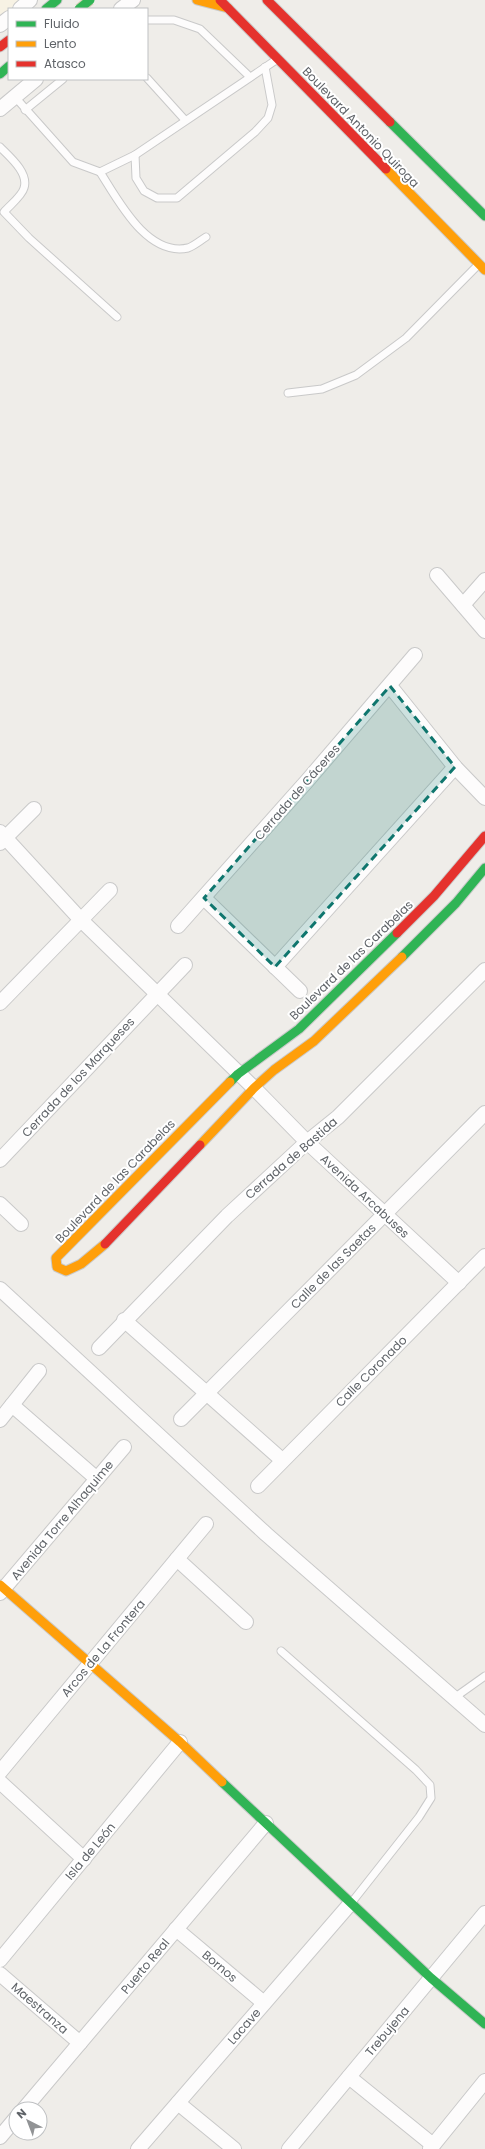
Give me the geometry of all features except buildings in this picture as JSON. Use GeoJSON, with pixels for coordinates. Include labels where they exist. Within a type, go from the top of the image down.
{"type":"FeatureCollection","features":[{"type":"Feature","properties":{"kind":"street"},"geometry":{"type":"LineString","coordinates":[[21,8],[30,0]]}},
{"type":"Feature","properties":{"kind":"street"},"geometry":{"type":"LineString","coordinates":[[47,8],[57,0]]}},
{"type":"Feature","properties":{"kind":"street"},"geometry":{"type":"LineString","coordinates":[[80,8],[90,0]]}},
{"type":"Feature","properties":{"kind":"street"},"geometry":{"type":"LineString","coordinates":[[122,8],[133,0]]}},
{"type":"Feature","properties":{"kind":"street"},"geometry":{"type":"LineString","coordinates":[[197,0],[228,8]]}},
{"type":"Feature","properties":{"kind":"street","name":"Boulevard Antonio Quiroga"},"geometry":{"type":"LineString","coordinates":[[220,0],[482,267]]}},
{"type":"Feature","properties":{"kind":"street","name":"Boulevard Antonio Quiroga"},"geometry":{"type":"LineString","coordinates":[[267,0],[485,216]]}},
{"type":"Feature","properties":{"kind":"street"},"geometry":{"type":"LineString","coordinates":[[0,25],[8,19]]}},
{"type":"Feature","properties":{"kind":"street"},"geometry":{"type":"LineString","coordinates":[[0,47],[8,41]]}},
{"type":"Feature","properties":{"kind":"street"},"geometry":{"type":"LineString","coordinates":[[0,74],[8,67]]}},
{"type":"Feature","properties":{"kind":"street"},"geometry":{"type":"LineString","coordinates":[[0,109],[35,80]]}},
{"type":"Feature","properties":{"kind":"street"},"geometry":{"type":"LineString","coordinates":[[437,575],[485,631]]}},
{"type":"Feature","properties":{"kind":"street"},"geometry":{"type":"LineString","coordinates":[[462,605],[485,580]]}},
{"type":"Feature","properties":{"kind":"street","name":"Cerrada de Cáceres"},"geometry":{"type":"LineString","coordinates":[[178,926],[390,686],[415,655]]}},
{"type":"Feature","properties":{"kind":"street"},"geometry":{"type":"LineString","coordinates":[[390,686],[456,767],[485,798]]}},
{"type":"Feature","properties":{"kind":"street"},"geometry":{"type":"LineString","coordinates":[[275,967],[456,767]]}},
{"type":"Feature","properties":{"kind":"street"},"geometry":{"type":"LineString","coordinates":[[34,810],[2,838],[81,920],[238,1074]]}},
{"type":"Feature","properties":{"kind":"street","name":"Boulevard de las Carabelas"},"geometry":{"type":"LineString","coordinates":[[485,836],[434,896],[332,998],[298,1028],[238,1074],[56,1258],[57,1267],[66,1271],[81,1264],[98,1250],[254,1088],[274,1070],[314,1041],[376,983],[456,903],[485,868]]}},
{"type":"Feature","properties":{"kind":"street"},"geometry":{"type":"LineString","coordinates":[[0,1003],[110,890]]}},
{"type":"Feature","properties":{"kind":"street"},"geometry":{"type":"LineString","coordinates":[[204,898],[300,991]]}},
{"type":"Feature","properties":{"kind":"street","name":"Cerrada de los Marqueses"},"geometry":{"type":"LineString","coordinates":[[0,1160],[156,993],[185,965]]}},
{"type":"Feature","properties":{"kind":"street","name":"Cerrada de Bastida"},"geometry":{"type":"LineString","coordinates":[[99,1348],[124,1320],[227,1216],[306,1142],[338,1117],[485,970]]}},
{"type":"Feature","properties":{"kind":"street","name":"Avenida Arcabuses"},"geometry":{"type":"LineString","coordinates":[[238,1074],[254,1088],[306,1142],[459,1283]]}},
{"type":"Feature","properties":{"kind":"street","name":"Calle de las Saetas"},"geometry":{"type":"LineString","coordinates":[[182,1419],[206,1393],[485,1113]]}},
{"type":"Feature","properties":{"kind":"street"},"geometry":{"type":"LineString","coordinates":[[0,1204],[21,1224]]}},
{"type":"Feature","properties":{"kind":"street","name":"Calle Coronado"},"geometry":{"type":"LineString","coordinates":[[258,1486],[485,1256]]}},
{"type":"Feature","properties":{"kind":"street"},"geometry":{"type":"LineString","coordinates":[[0,1289],[266,1534],[485,1725]]}},
{"type":"Feature","properties":{"kind":"street"},"geometry":{"type":"LineString","coordinates":[[124,1320],[282,1460]]}},
{"type":"Feature","properties":{"kind":"street"},"geometry":{"type":"LineString","coordinates":[[0,1420],[40,1371]]}},
{"type":"Feature","properties":{"kind":"street"},"geometry":{"type":"LineString","coordinates":[[12,1405],[97,1479]]}},
{"type":"Feature","properties":{"kind":"street","name":"Avenida Torre Alhaquime"},"geometry":{"type":"LineString","coordinates":[[1,1588],[124,1447]]}},
{"type":"Feature","properties":{"kind":"street","name":"Arcos de La Frontera"},"geometry":{"type":"LineString","coordinates":[[0,1772],[206,1524]]}},
{"type":"Feature","properties":{"kind":"street"},"geometry":{"type":"LineString","coordinates":[[177,1559],[246,1622]]}},
{"type":"Feature","properties":{"kind":"street"},"geometry":{"type":"LineString","coordinates":[[1,1588],[180,1742],[350,1904],[431,1978],[485,2024]]}},
{"type":"Feature","properties":{"kind":"street","name":"Isla de León"},"geometry":{"type":"LineString","coordinates":[[0,1960],[180,1742]]}},
{"type":"Feature","properties":{"kind":"street"},"geometry":{"type":"LineString","coordinates":[[0,1782],[84,1859]]}},
{"type":"Feature","properties":{"kind":"street","name":"Puerto Real"},"geometry":{"type":"LineString","coordinates":[[31,2101],[266,1823]]}},
{"type":"Feature","properties":{"kind":"street","name":"Lacave"},"geometry":{"type":"LineString","coordinates":[[138,2149],[350,1904]]}},
{"type":"Feature","properties":{"kind":"street","name":"Trebujena"},"geometry":{"type":"LineString","coordinates":[[289,2149],[485,1913]]}},
{"type":"Feature","properties":{"kind":"street","name":"Bornos"},"geometry":{"type":"LineString","coordinates":[[176,1929],[264,2003]]}},
{"type":"Feature","properties":{"kind":"street","name":"Maestranza"},"geometry":{"type":"LineString","coordinates":[[0,1974],[80,2042]]}},
{"type":"Feature","properties":{"kind":"street"},"geometry":{"type":"LineString","coordinates":[[349,2077],[432,2147],[485,2081]]}},
{"type":"Feature","properties":{"kind":"street"},"geometry":{"type":"LineString","coordinates":[[178,2103],[234,2149]]}},
{"type":"Feature","properties":{"kind":"street"},"geometry":{"type":"LineString","coordinates":[[0,2137],[8,2128]]}},
{"type":"Feature","properties":{"kind":"lane"},"geometry":{"type":"LineString","coordinates":[[148,20],[174,20],[200,29],[250,77]]}},
{"type":"Feature","properties":{"kind":"lane"},"geometry":{"type":"LineString","coordinates":[[100,172],[135,155],[278,59]]}},
{"type":"Feature","properties":{"kind":"lane"},"geometry":{"type":"LineString","coordinates":[[135,155],[136,178],[144,191],[157,198],[177,198],[255,132],[268,118],[272,105],[265,67]]}},
{"type":"Feature","properties":{"kind":"lane"},"geometry":{"type":"LineString","coordinates":[[148,79],[185,120]]}},
{"type":"Feature","properties":{"kind":"lane"},"geometry":{"type":"LineString","coordinates":[[25,110],[62,80]]}},
{"type":"Feature","properties":{"kind":"lane"},"geometry":{"type":"LineString","coordinates":[[15,97],[73,162],[100,172],[126,213],[148,237],[166,247],[188,248],[206,237]]}},
{"type":"Feature","properties":{"kind":"lane"},"geometry":{"type":"LineString","coordinates":[[0,147],[20,170],[25,180],[24,190],[2,213],[117,317]]}},
{"type":"Feature","properties":{"kind":"lane"},"geometry":{"type":"LineString","coordinates":[[288,393],[322,389],[356,375],[406,338],[482,267]]}},
{"type":"Feature","properties":{"kind":"lane"},"geometry":{"type":"LineString","coordinates":[[281,1651],[416,1770],[430,1785],[431,1798],[419,1816],[350,1904]]}},
{"type":"Feature","properties":{"kind":"lane"},"geometry":{"type":"LineString","coordinates":[[454,1698],[485,1676]]}},
{"type":"Feature","properties":{"kind":"highlighted area"},"geometry":{"type":"Polygon","coordinates":[[[390,686],[455,767],[275,967],[204,898],[390,686]]]}},
{"type":"Feature","properties":{"kind":"shaded area"},"geometry":{"type":"Polygon","coordinates":[[[0,0],[21,0],[11,8],[8,8],[8,11],[0,17],[0,0]]]}},
{"type":"Feature","properties":{"kind":"traffic: fast"},"geometry":{"type":"LineString","coordinates":[[47,8],[57,0]]}},
{"type":"Feature","properties":{"kind":"traffic: fast"},"geometry":{"type":"LineString","coordinates":[[80,8],[90,0]]}},
{"type":"Feature","properties":{"kind":"traffic: fast"},"geometry":{"type":"LineString","coordinates":[[0,74],[8,67]]}},
{"type":"Feature","properties":{"kind":"traffic: fast"},"geometry":{"type":"LineString","coordinates":[[390,122],[485,216]]}},
{"type":"Feature","properties":{"kind":"traffic: fast"},"geometry":{"type":"LineString","coordinates":[[402,957],[456,903],[485,868]]}},
{"type":"Feature","properties":{"kind":"traffic: fast"},"geometry":{"type":"LineString","coordinates":[[230,1082],[238,1074],[299,1029],[397,933]]}},
{"type":"Feature","properties":{"kind":"traffic: fast"},"geometry":{"type":"LineString","coordinates":[[222,1782],[431,1978],[485,2024]]}},
{"type":"Feature","properties":{"kind":"traffic: slow"},"geometry":{"type":"LineString","coordinates":[[197,0],[228,8]]}},
{"type":"Feature","properties":{"kind":"traffic: slow"},"geometry":{"type":"LineString","coordinates":[[386,169],[485,270]]}},
{"type":"Feature","properties":{"kind":"traffic: slow"},"geometry":{"type":"LineString","coordinates":[[200,1145],[254,1088],[274,1070],[314,1041],[402,957]]}},
{"type":"Feature","properties":{"kind":"traffic: slow"},"geometry":{"type":"LineString","coordinates":[[105,1244],[81,1264],[66,1271],[57,1267],[56,1258],[230,1082]]}},
{"type":"Feature","properties":{"kind":"traffic: slow"},"geometry":{"type":"LineString","coordinates":[[0,1585],[180,1742],[222,1782]]}},
{"type":"Feature","properties":{"kind":"traffic: jam"},"geometry":{"type":"LineString","coordinates":[[220,0],[386,169]]}},
{"type":"Feature","properties":{"kind":"traffic: jam"},"geometry":{"type":"LineString","coordinates":[[267,0],[390,122]]}},
{"type":"Feature","properties":{"kind":"traffic: jam"},"geometry":{"type":"LineString","coordinates":[[0,47],[8,41]]}},
{"type":"Feature","properties":{"kind":"traffic: jam"},"geometry":{"type":"LineString","coordinates":[[397,933],[434,896],[485,836]]}},
{"type":"Feature","properties":{"kind":"traffic: jam"},"geometry":{"type":"LineString","coordinates":[[105,1244],[200,1145]]}}]}
